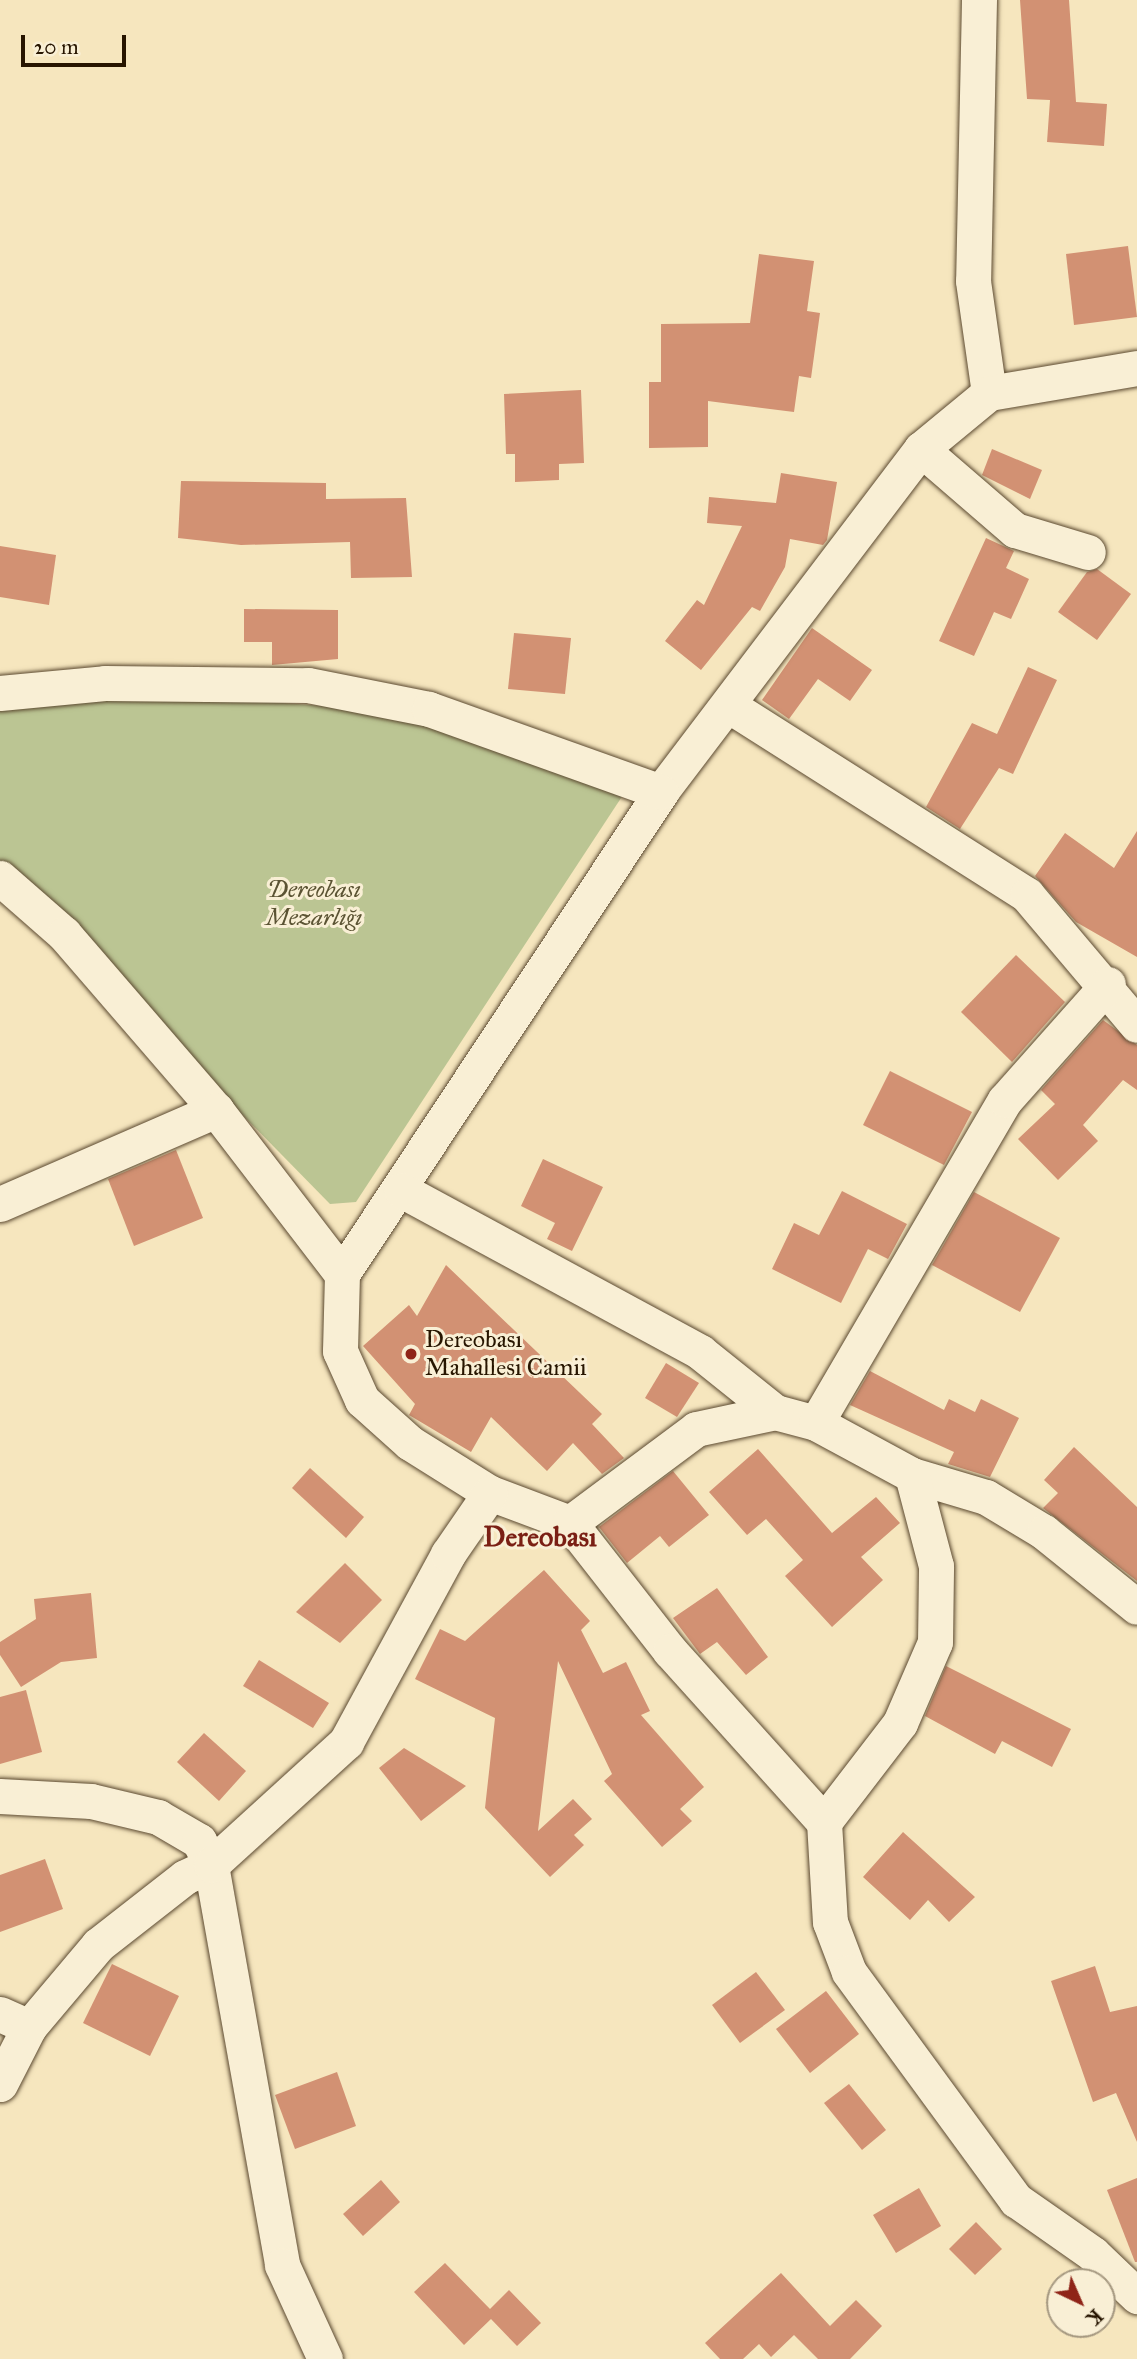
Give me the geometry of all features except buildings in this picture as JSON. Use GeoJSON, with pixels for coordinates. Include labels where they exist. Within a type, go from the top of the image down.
{"type":"FeatureCollection","features":[{"type":"Feature","properties":{"kind":"street"},"geometry":{"type":"LineString","coordinates":[[979,0],[973,281],[989,393]]}},
{"type":"Feature","properties":{"kind":"street"},"geometry":{"type":"LineString","coordinates":[[1137,368],[989,393],[921,449],[662,792],[401,1190],[342,1274],[340,1351],[362,1400],[410,1443],[490,1493],[570,1523],[670,1651],[824,1822],[830,1922],[849,1972],[1016,2200],[1093,2254],[1137,2296]]}},
{"type":"Feature","properties":{"kind":"street"},"geometry":{"type":"LineString","coordinates":[[921,449],[1016,530],[1088,552]]}},
{"type":"Feature","properties":{"kind":"street"},"geometry":{"type":"LineString","coordinates":[[0,693],[105,683],[308,685],[429,709],[662,792]]}},
{"type":"Feature","properties":{"kind":"street"},"geometry":{"type":"LineString","coordinates":[[727,705],[1027,895],[1108,984],[1137,1025]]}},
{"type":"Feature","properties":{"kind":"street"},"geometry":{"type":"LineString","coordinates":[[0,878],[64,934],[216,1110],[342,1274]]}},
{"type":"Feature","properties":{"kind":"street"},"geometry":{"type":"LineString","coordinates":[[816,1423],[1005,1100],[1108,984]]}},
{"type":"Feature","properties":{"kind":"street"},"geometry":{"type":"LineString","coordinates":[[0,1203],[216,1110]]}},
{"type":"Feature","properties":{"kind":"street"},"geometry":{"type":"LineString","coordinates":[[401,1190],[700,1352],[775,1412],[816,1423],[912,1475],[986,1497],[1044,1532],[1137,1607]]}},
{"type":"Feature","properties":{"kind":"street"},"geometry":{"type":"LineString","coordinates":[[570,1523],[696,1429],[775,1412]]}},
{"type":"Feature","properties":{"kind":"street"},"geometry":{"type":"LineString","coordinates":[[824,1822],[900,1723],[935,1642],[936,1566],[912,1475]]}},
{"type":"Feature","properties":{"kind":"street"},"geometry":{"type":"LineString","coordinates":[[0,2084],[15,2021],[97,1945],[185,1877],[211,1865],[346,1742],[448,1554],[490,1493]]}},
{"type":"Feature","properties":{"kind":"street"},"geometry":{"type":"LineString","coordinates":[[0,1796],[91,1801],[158,1817],[199,1841],[211,1865],[282,2265],[325,2359]]}},
{"type":"Feature","properties":{"kind":"green space","name":"Dereobası Mezarlığı"},"geometry":{"type":"Polygon","coordinates":[[[185,696],[353,708],[462,733],[623,795],[356,1202],[330,1204],[0,868],[0,705],[185,696]]]}},
{"type":"Feature","properties":{"kind":"place","name":"Dereobası Mahallesi Camii"},"geometry":{"type":"Point","coordinates":[411,1354]}},
{"type":"Feature","properties":{"kind":"district","name":"Dereobası"},"geometry":{"type":"Point","coordinates":[540,1537]}}]}
